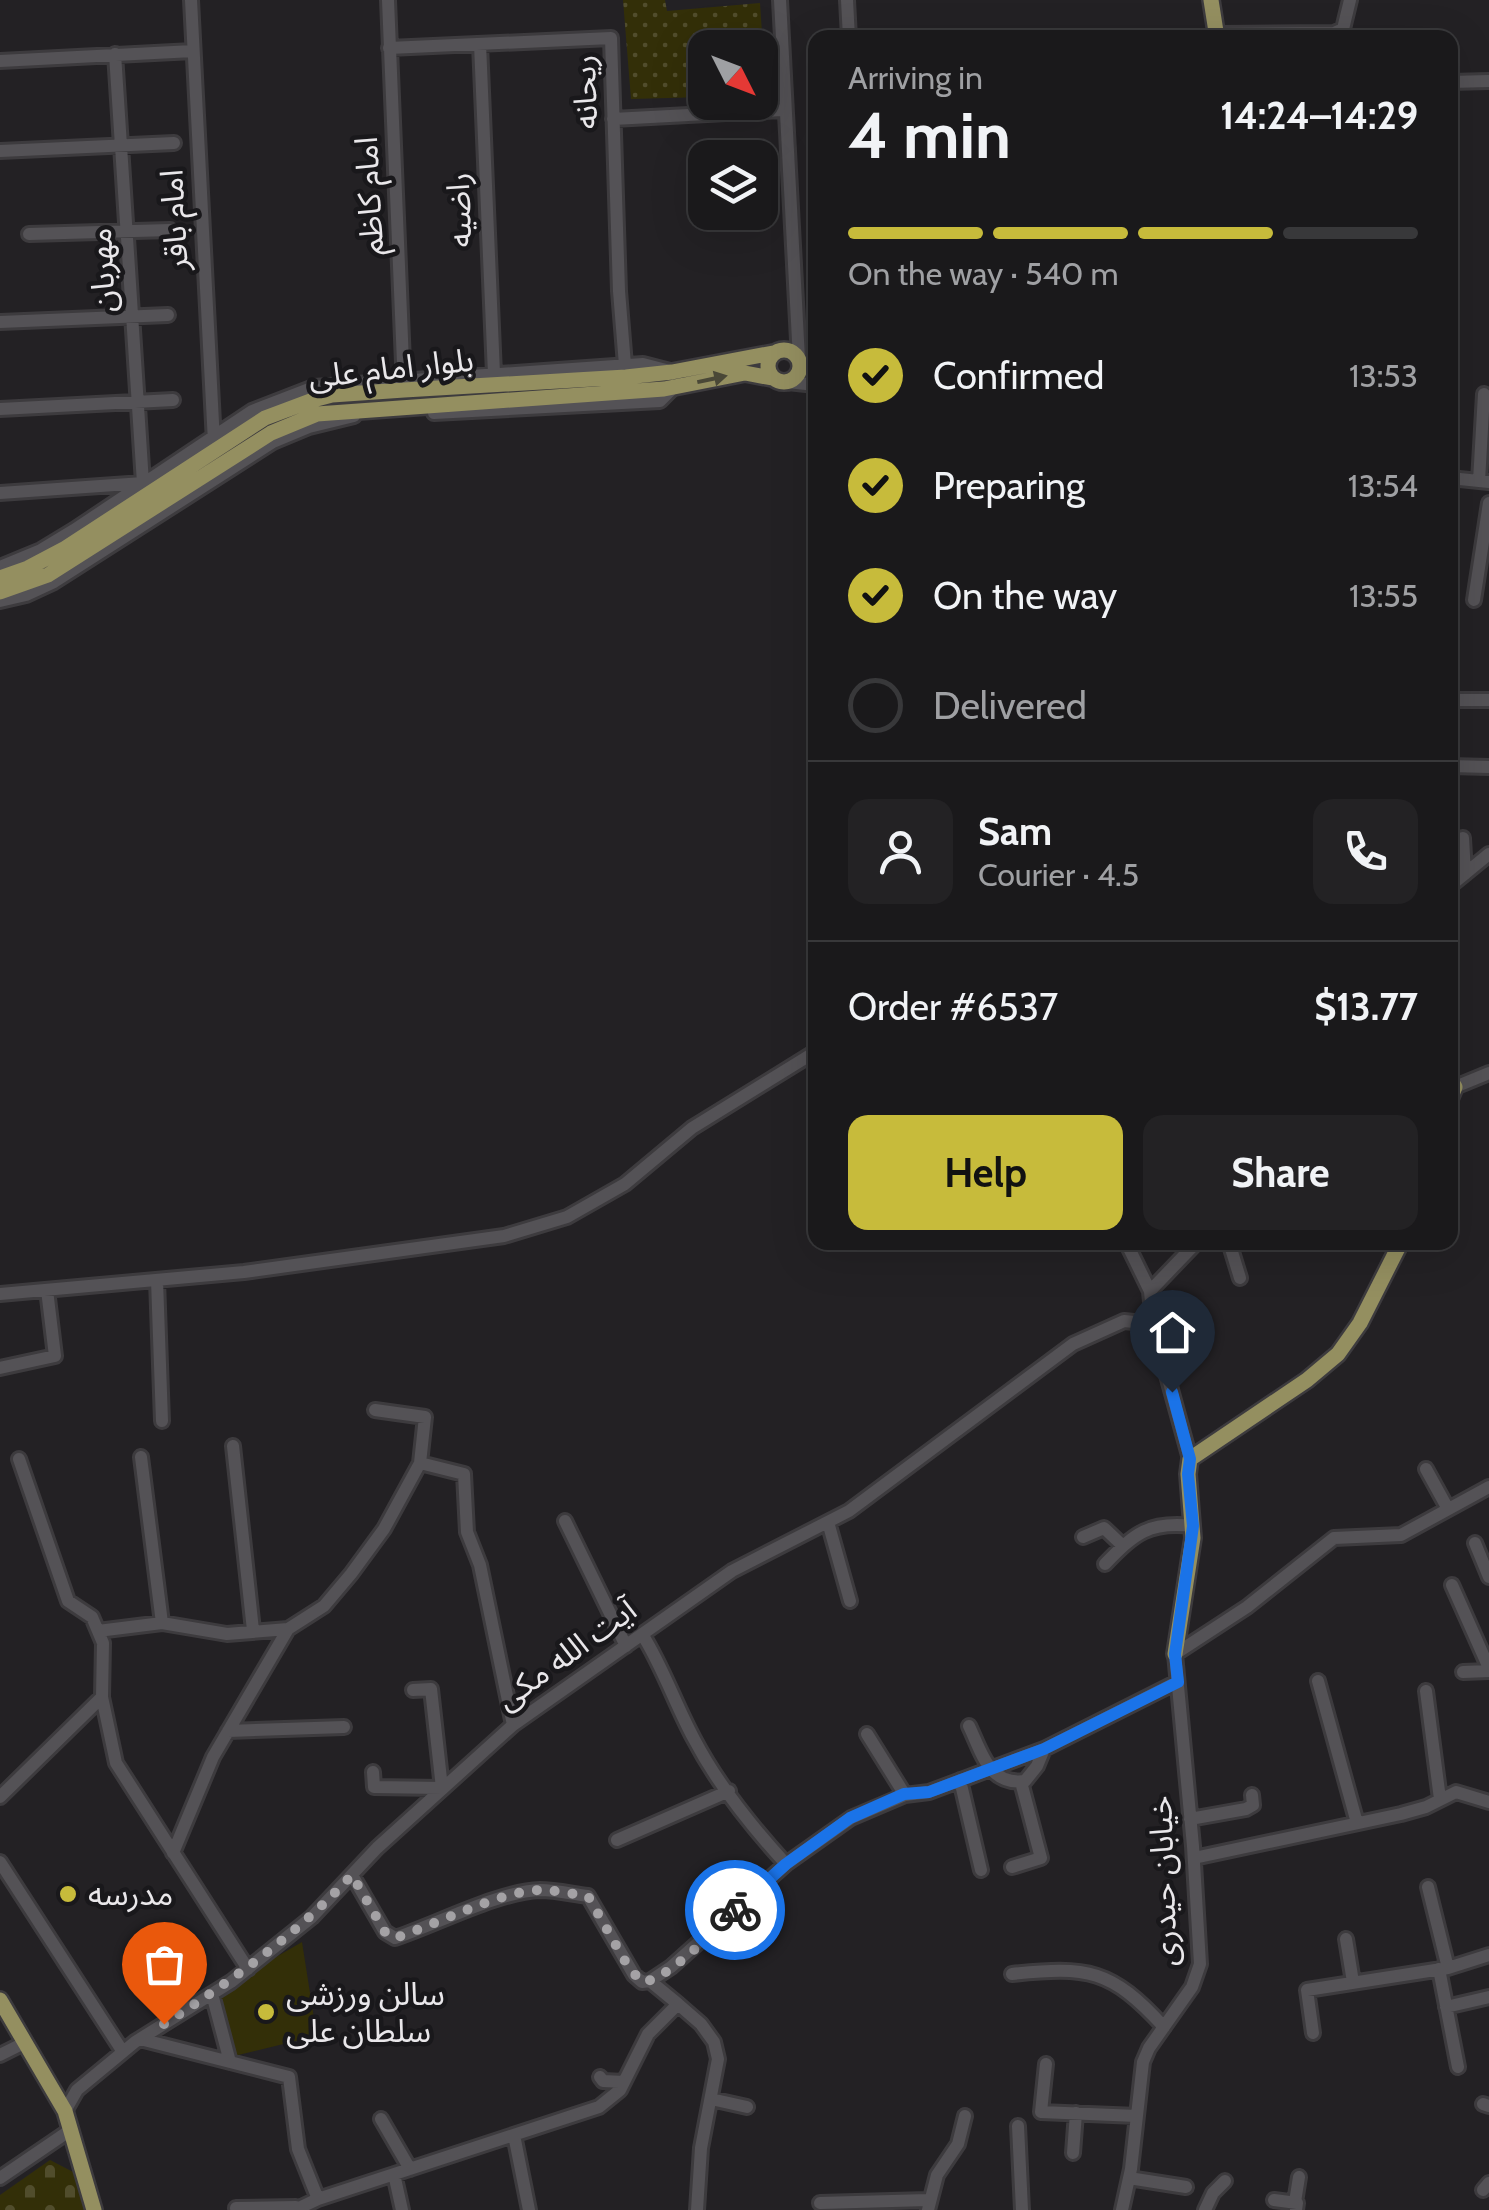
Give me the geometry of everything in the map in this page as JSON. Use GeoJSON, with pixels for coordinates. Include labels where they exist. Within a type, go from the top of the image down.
{"type":"FeatureCollection","features":[{"type":"Feature","properties":{"kind":"main road"},"geometry":{"type":"LineString","coordinates":[[1210,0],[1216,30]]}},
{"type":"Feature","properties":{"kind":"main road"},"geometry":{"type":"LineString","coordinates":[[785,349],[799,362],[797,375],[780,380],[767,370],[768,360],[785,349]]}},
{"type":"Feature","properties":{"kind":"main road","name":"بلوار امام علی"},"geometry":{"type":"LineString","coordinates":[[673,380],[775,352]]}},
{"type":"Feature","properties":{"kind":"main road","name":"بلوار امام علی"},"geometry":{"type":"LineString","coordinates":[[0,578],[64,549],[218,449],[317,414],[408,397],[744,373],[780,380]]}},
{"type":"Feature","properties":{"kind":"main road","name":"بلوار امام علی"},"geometry":{"type":"LineString","coordinates":[[0,592],[48,575],[218,449]]}},
{"type":"Feature","properties":{"kind":"main road"},"geometry":{"type":"LineString","coordinates":[[1175,1654],[1193,1526],[1190,1459],[1307,1380],[1338,1354],[1360,1323],[1396,1250]]}},
{"type":"Feature","properties":{"kind":"main road"},"geometry":{"type":"LineString","coordinates":[[0,2000],[65,2111],[94,2210]]}},
{"type":"Feature","properties":{"kind":"street","name":"امام باقر"},"geometry":{"type":"LineString","coordinates":[[190,0],[218,449]]}},
{"type":"Feature","properties":{"kind":"street","name":"امام کاظم"},"geometry":{"type":"LineString","coordinates":[[388,0],[408,397]]}},
{"type":"Feature","properties":{"kind":"street"},"geometry":{"type":"LineString","coordinates":[[780,0],[796,335],[799,362],[808,376]]}},
{"type":"Feature","properties":{"kind":"street"},"geometry":{"type":"LineString","coordinates":[[847,0],[848,30]]}},
{"type":"Feature","properties":{"kind":"street"},"geometry":{"type":"LineString","coordinates":[[1343,30],[1350,0]]}},
{"type":"Feature","properties":{"kind":"street","name":"ریحانه"},"geometry":{"type":"LineString","coordinates":[[390,48],[611,38],[618,291],[625,365]]}},
{"type":"Feature","properties":{"kind":"street","name":"راضیه"},"geometry":{"type":"LineString","coordinates":[[480,44],[494,374]]}},
{"type":"Feature","properties":{"kind":"street"},"geometry":{"type":"LineString","coordinates":[[0,61],[193,51]]}},
{"type":"Feature","properties":{"kind":"street","name":"مهربان"},"geometry":{"type":"LineString","coordinates":[[116,54],[142,483]]}},
{"type":"Feature","properties":{"kind":"street"},"geometry":{"type":"LineString","coordinates":[[1458,82],[1489,81]]}},
{"type":"Feature","properties":{"kind":"street"},"geometry":{"type":"LineString","coordinates":[[613,120],[784,110]]}},
{"type":"Feature","properties":{"kind":"street"},"geometry":{"type":"LineString","coordinates":[[0,151],[174,143]]}},
{"type":"Feature","properties":{"kind":"street"},"geometry":{"type":"LineString","coordinates":[[29,234],[170,230]]}},
{"type":"Feature","properties":{"kind":"street"},"geometry":{"type":"LineString","coordinates":[[0,322],[168,314]]}},
{"type":"Feature","properties":{"kind":"street"},"geometry":{"type":"LineString","coordinates":[[775,352],[796,335]]}},
{"type":"Feature","properties":{"kind":"street"},"geometry":{"type":"LineString","coordinates":[[0,601],[54,582],[273,442],[309,427],[494,374],[643,364],[673,380]]}},
{"type":"Feature","properties":{"kind":"street"},"geometry":{"type":"LineString","coordinates":[[780,380],[808,384]]}},
{"type":"Feature","properties":{"kind":"street"},"geometry":{"type":"LineString","coordinates":[[0,567],[41,550],[142,483],[218,449],[252,411],[314,387],[408,397]]}},
{"type":"Feature","properties":{"kind":"street"},"geometry":{"type":"LineString","coordinates":[[1458,479],[1484,481],[1484,394]]}},
{"type":"Feature","properties":{"kind":"street"},"geometry":{"type":"LineString","coordinates":[[0,409],[173,400]]}},
{"type":"Feature","properties":{"kind":"street"},"geometry":{"type":"LineString","coordinates":[[0,493],[142,483]]}},
{"type":"Feature","properties":{"kind":"street"},"geometry":{"type":"LineString","coordinates":[[1474,600],[1489,503]]}},
{"type":"Feature","properties":{"kind":"street"},"geometry":{"type":"LineString","coordinates":[[1458,700],[1489,700]]}},
{"type":"Feature","properties":{"kind":"street"},"geometry":{"type":"LineString","coordinates":[[1458,766],[1489,766]]}},
{"type":"Feature","properties":{"kind":"street"},"geometry":{"type":"LineString","coordinates":[[1460,868],[1464,838]]}},
{"type":"Feature","properties":{"kind":"street"},"geometry":{"type":"LineString","coordinates":[[1460,868],[1489,854]]}},
{"type":"Feature","properties":{"kind":"street"},"geometry":{"type":"LineString","coordinates":[[0,1294],[244,1272],[504,1236],[568,1217],[625,1184],[724,1106],[808,1056]]}},
{"type":"Feature","properties":{"kind":"street"},"geometry":{"type":"LineString","coordinates":[[1458,1086],[1489,1073]]}},
{"type":"Feature","properties":{"kind":"street"},"geometry":{"type":"LineString","coordinates":[[1130,1250],[1150,1291],[1152,1324],[1190,1459]]}},
{"type":"Feature","properties":{"kind":"street"},"geometry":{"type":"LineString","coordinates":[[1150,1291],[1189,1250]]}},
{"type":"Feature","properties":{"kind":"street"},"geometry":{"type":"LineString","coordinates":[[1231,1250],[1240,1278]]}},
{"type":"Feature","properties":{"kind":"street"},"geometry":{"type":"LineString","coordinates":[[157,1280],[162,1421]]}},
{"type":"Feature","properties":{"kind":"street"},"geometry":{"type":"LineString","coordinates":[[0,1368],[55,1356],[46,1290]]}},
{"type":"Feature","properties":{"kind":"street","name":"آیت الله مکی"},"geometry":{"type":"LineString","coordinates":[[65,2111],[77,2090],[123,2052],[212,1994],[312,1918],[442,1788],[513,1725],[732,1570],[849,1511],[1073,1344],[1124,1321],[1152,1324]]}},
{"type":"Feature","properties":{"kind":"street"},"geometry":{"type":"LineString","coordinates":[[174,1853],[213,1757],[288,1629],[324,1606],[351,1574],[384,1529],[420,1463],[426,1417],[375,1410]]}},
{"type":"Feature","properties":{"kind":"street"},"geometry":{"type":"LineString","coordinates":[[232,1446],[253,1630]]}},
{"type":"Feature","properties":{"kind":"street"},"geometry":{"type":"LineString","coordinates":[[141,1458],[162,1623]]}},
{"type":"Feature","properties":{"kind":"street"},"geometry":{"type":"LineString","coordinates":[[19,1459],[68,1600],[92,1617],[103,1643],[102,1697],[116,1763],[248,1968]]}},
{"type":"Feature","properties":{"kind":"street"},"geometry":{"type":"LineString","coordinates":[[420,1463],[464,1474],[467,1532],[480,1565],[513,1725]]}},
{"type":"Feature","properties":{"kind":"street"},"geometry":{"type":"LineString","coordinates":[[1426,1469],[1448,1509]]}},
{"type":"Feature","properties":{"kind":"street"},"geometry":{"type":"LineString","coordinates":[[1175,1654],[1248,1606],[1334,1538],[1401,1534],[1489,1487]]}},
{"type":"Feature","properties":{"kind":"street"},"geometry":{"type":"LineString","coordinates":[[565,1521],[626,1646]]}},
{"type":"Feature","properties":{"kind":"street"},"geometry":{"type":"LineString","coordinates":[[828,1522],[850,1600]]}},
{"type":"Feature","properties":{"kind":"street"},"geometry":{"type":"LineString","coordinates":[[1106,1564],[1140,1532],[1168,1523],[1193,1526]]}},
{"type":"Feature","properties":{"kind":"street"},"geometry":{"type":"LineString","coordinates":[[1084,1536],[1104,1528],[1122,1546]]}},
{"type":"Feature","properties":{"kind":"street"},"geometry":{"type":"LineString","coordinates":[[1475,1542],[1489,1577]]}},
{"type":"Feature","properties":{"kind":"street"},"geometry":{"type":"LineString","coordinates":[[1452,1586],[1489,1669],[1463,1672]]}},
{"type":"Feature","properties":{"kind":"street"},"geometry":{"type":"LineString","coordinates":[[98,1631],[162,1623],[227,1634],[288,1629]]}},
{"type":"Feature","properties":{"kind":"street"},"geometry":{"type":"LineString","coordinates":[[642,1634],[660,1662],[692,1737],[786,1864]]}},
{"type":"Feature","properties":{"kind":"street","name":"خیابان حیدری"},"geometry":{"type":"LineString","coordinates":[[1122,2210],[1142,2062],[1192,1986],[1200,1964],[1175,1654]]}},
{"type":"Feature","properties":{"kind":"street"},"geometry":{"type":"LineString","coordinates":[[352,1875],[385,1932],[395,1938],[474,1907],[538,1890],[588,1896],[634,1975],[642,1982],[650,1982],[786,1864],[850,1818],[904,1794],[929,1792],[990,1772],[1178,1682]]}},
{"type":"Feature","properties":{"kind":"street"},"geometry":{"type":"LineString","coordinates":[[1318,1682],[1358,1823]]}},
{"type":"Feature","properties":{"kind":"street"},"geometry":{"type":"LineString","coordinates":[[372,1772],[374,1786],[442,1788],[430,1689],[413,1690]]}},
{"type":"Feature","properties":{"kind":"street"},"geometry":{"type":"LineString","coordinates":[[1426,1691],[1440,1799]]}},
{"type":"Feature","properties":{"kind":"street"},"geometry":{"type":"LineString","coordinates":[[0,1798],[102,1697]]}},
{"type":"Feature","properties":{"kind":"street"},"geometry":{"type":"LineString","coordinates":[[969,1726],[990,1772],[1006,1782],[1021,1782],[1031,1776],[1044,1749]]}},
{"type":"Feature","properties":{"kind":"street"},"geometry":{"type":"LineString","coordinates":[[228,1731],[344,1727]]}},
{"type":"Feature","properties":{"kind":"street"},"geometry":{"type":"LineString","coordinates":[[866,1734],[904,1794]]}},
{"type":"Feature","properties":{"kind":"street"},"geometry":{"type":"LineString","coordinates":[[960,1780],[981,1870]]}},
{"type":"Feature","properties":{"kind":"street"},"geometry":{"type":"LineString","coordinates":[[1012,1867],[1041,1858],[1021,1782]]}},
{"type":"Feature","properties":{"kind":"street"},"geometry":{"type":"LineString","coordinates":[[617,1840],[729,1791]]}},
{"type":"Feature","properties":{"kind":"street"},"geometry":{"type":"LineString","coordinates":[[1194,1858],[1426,1807],[1456,1792],[1489,1802]]}},
{"type":"Feature","properties":{"kind":"street"},"geometry":{"type":"LineString","coordinates":[[1190,1819],[1246,1810],[1253,1805],[1252,1795]]}},
{"type":"Feature","properties":{"kind":"street"},"geometry":{"type":"LineString","coordinates":[[0,1862],[123,2052]]}},
{"type":"Feature","properties":{"kind":"street"},"geometry":{"type":"LineString","coordinates":[[1428,1887],[1458,2067]]}},
{"type":"Feature","properties":{"kind":"street"},"geometry":{"type":"LineString","coordinates":[[1346,1939],[1353,1982]]}},
{"type":"Feature","properties":{"kind":"street"},"geometry":{"type":"LineString","coordinates":[[1313,2034],[1307,1990],[1443,1968],[1489,1955]]}},
{"type":"Feature","properties":{"kind":"street"},"geometry":{"type":"LineString","coordinates":[[1012,1974],[1070,1970],[1099,1974],[1138,1998],[1164,2027]]}},
{"type":"Feature","properties":{"kind":"street"},"geometry":{"type":"LineString","coordinates":[[650,1982],[702,2024],[714,2042],[718,2059],[702,2148],[697,2210]]}},
{"type":"Feature","properties":{"kind":"street"},"geometry":{"type":"LineString","coordinates":[[212,1994],[230,2062]]}},
{"type":"Feature","properties":{"kind":"street"},"geometry":{"type":"LineString","coordinates":[[1446,2007],[1489,1997]]}},
{"type":"Feature","properties":{"kind":"street"},"geometry":{"type":"LineString","coordinates":[[236,2208],[295,2208],[599,2107],[610,2101],[624,2082],[648,2034],[678,2004]]}},
{"type":"Feature","properties":{"kind":"street"},"geometry":{"type":"LineString","coordinates":[[140,2039],[289,2077],[298,2150],[318,2199]]}},
{"type":"Feature","properties":{"kind":"street"},"geometry":{"type":"LineString","coordinates":[[0,2055],[24,2043]]}},
{"type":"Feature","properties":{"kind":"street"},"geometry":{"type":"LineString","coordinates":[[1046,2064],[1041,2112],[1136,2116]]}},
{"type":"Feature","properties":{"kind":"street"},"geometry":{"type":"LineString","coordinates":[[600,2077],[624,2082]]}},
{"type":"Feature","properties":{"kind":"street"},"geometry":{"type":"LineString","coordinates":[[711,2099],[747,2106]]}},
{"type":"Feature","properties":{"kind":"street"},"geometry":{"type":"LineString","coordinates":[[1072,2153],[1076,2114]]}},
{"type":"Feature","properties":{"kind":"street"},"geometry":{"type":"LineString","coordinates":[[820,2204],[928,2205],[938,2175],[958,2144],[965,2116]]}},
{"type":"Feature","properties":{"kind":"street"},"geometry":{"type":"LineString","coordinates":[[381,2118],[410,2169]]}},
{"type":"Feature","properties":{"kind":"street"},"geometry":{"type":"LineString","coordinates":[[1018,2126],[1022,2210]]}},
{"type":"Feature","properties":{"kind":"street"},"geometry":{"type":"LineString","coordinates":[[0,2178],[69,2131]]}},
{"type":"Feature","properties":{"kind":"street"},"geometry":{"type":"LineString","coordinates":[[514,2135],[529,2210]]}},
{"type":"Feature","properties":{"kind":"street"},"geometry":{"type":"LineString","coordinates":[[394,2174],[402,2210]]}},
{"type":"Feature","properties":{"kind":"street"},"geometry":{"type":"LineString","coordinates":[[1274,2200],[1295,2206],[1299,2177]]}},
{"type":"Feature","properties":{"kind":"street"},"geometry":{"type":"LineString","coordinates":[[1129,2178],[1186,2187]]}},
{"type":"Feature","properties":{"kind":"street"},"geometry":{"type":"LineString","coordinates":[[1204,2210],[1225,2181]]}},
{"type":"Feature","properties":{"kind":"green space"},"geometry":{"type":"Polygon","coordinates":[[[623,0],[665,0],[667,11],[760,3],[762,30],[688,30],[688,97],[631,99],[623,0]]]}},
{"type":"Feature","properties":{"kind":"green space","name":"سالن ورزشی سلطان علی"},"geometry":{"type":"Polygon","coordinates":[[[302,1942],[316,2031],[304,2039],[234,2056],[212,1994],[302,1942]]]}},
{"type":"Feature","properties":{"kind":"green space"},"geometry":{"type":"Polygon","coordinates":[[[50,2160],[79,2175],[87,2210],[0,2210],[0,2195],[50,2160]]]}},
{"type":"Feature","properties":{"kind":"way so far"},"geometry":{"type":"LineString","coordinates":[[164,2024],[231,1982],[312,1918],[352,1875],[385,1932],[395,1938],[474,1907],[538,1890],[588,1896],[629,1968],[642,1982],[650,1982],[671,1967],[735,1910]]}},
{"type":"Feature","properties":{"kind":"place","name":"مدرسه"},"geometry":{"type":"Point","coordinates":[68,1894]}},
{"type":"Feature","properties":{"kind":"place","name":"سالن ورزشی سلطان علی"},"geometry":{"type":"Point","coordinates":[266,2012]}},
{"type":"Feature","properties":{"kind":"route"},"geometry":{"type":"LineString","coordinates":[[735,1910],[786,1864],[850,1818],[904,1794],[929,1792],[990,1772],[1061,1742],[1178,1682],[1175,1654],[1193,1526],[1190,1459],[1172,1392]]}}]}
